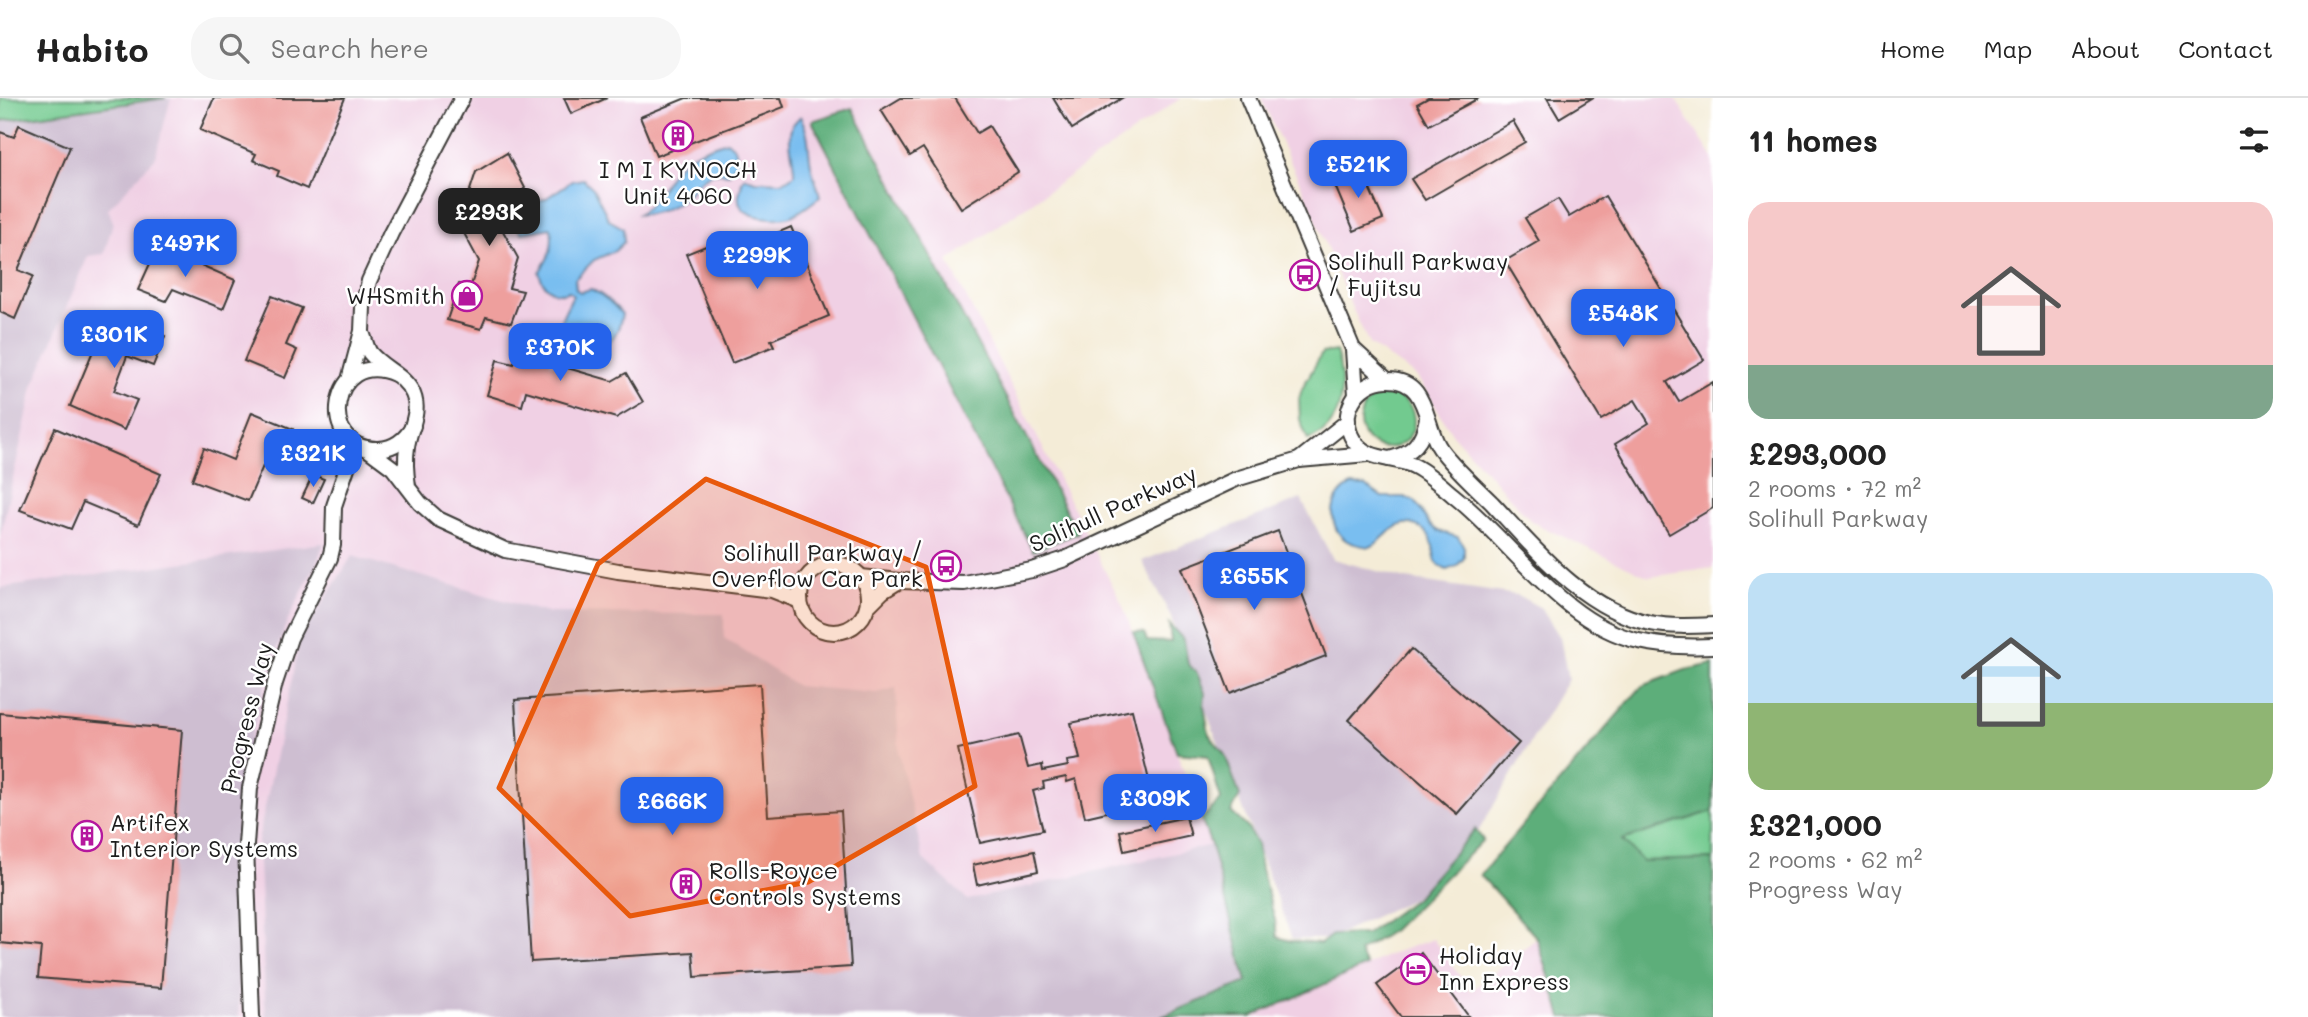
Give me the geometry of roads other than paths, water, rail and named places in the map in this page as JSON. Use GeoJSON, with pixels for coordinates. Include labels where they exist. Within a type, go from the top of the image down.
{"type":"FeatureCollection","features":[{"type":"Feature","properties":{"kind":"street"},"geometry":{"type":"LineString","coordinates":[[462,98],[391,233],[369,281],[363,307],[362,331],[349,380],[338,397],[339,422],[345,433],[393,468],[420,503],[438,520],[505,550],[618,571],[772,590],[800,601]]}},
{"type":"Feature","properties":{"kind":"street"},"geometry":{"type":"LineString","coordinates":[[1248,98],[1353,349],[1356,395]]}},
{"type":"Feature","properties":{"kind":"street"},"geometry":{"type":"LineString","coordinates":[[362,331],[368,350],[379,363],[406,383],[415,400],[416,413],[407,445],[405,467],[409,488]]}},
{"type":"Feature","properties":{"kind":"street"},"geometry":{"type":"LineString","coordinates":[[1353,349],[1388,380]]}},
{"type":"Feature","properties":{"kind":"street"},"geometry":{"type":"LineString","coordinates":[[349,380],[367,370],[395,374]]}},
{"type":"Feature","properties":{"kind":"street"},"geometry":{"type":"LineString","coordinates":[[1368,454],[1349,432],[1352,400],[1364,387],[1388,380],[1400,382],[1411,388],[1425,406],[1438,446],[1522,535],[1583,592],[1638,620],[1671,626],[1713,625]]}},
{"type":"Feature","properties":{"kind":"street"},"geometry":{"type":"LineString","coordinates":[[1389,459],[1412,450],[1425,432],[1427,418]]}},
{"type":"Feature","properties":{"kind":"street"},"geometry":{"type":"LineString","coordinates":[[1299,460],[1348,421]]}},
{"type":"Feature","properties":{"kind":"street"},"geometry":{"type":"LineString","coordinates":[[361,446],[388,447],[399,442],[413,426]]}},
{"type":"Feature","properties":{"kind":"street","name":"Progress Way"},"geometry":{"type":"LineString","coordinates":[[252,1017],[246,845],[250,788],[275,683],[290,638],[330,558],[334,506],[361,446]]}},
{"type":"Feature","properties":{"kind":"street"},"geometry":{"type":"LineString","coordinates":[[1299,460],[1368,454],[1415,467],[1470,509],[1535,575],[1582,615],[1614,633],[1660,652],[1713,646]]}},
{"type":"Feature","properties":{"kind":"street","name":"Solihull Parkway"},"geometry":{"type":"LineString","coordinates":[[862,578],[899,582],[964,583],[1032,570],[1065,559],[1236,479],[1299,460]]}},
{"type":"Feature","properties":{"kind":"street"},"geometry":{"type":"LineString","coordinates":[[832,565],[847,567],[862,578],[868,594],[868,606],[864,616],[856,625],[836,632],[815,626],[807,618],[800,601],[804,583],[814,571],[832,565]]}},
{"type":"Feature","properties":{"kind":"street"},"geometry":{"type":"LineString","coordinates":[[868,606],[883,591],[899,582]]}},
{"type":"Feature","properties":{"kind":"street"},"geometry":{"type":"LineString","coordinates":[[772,590],[804,583]]}},
{"type":"Feature","properties":{"kind":"water"},"geometry":{"type":"Polygon","coordinates":[[[800,116],[807,135],[811,165],[820,197],[788,217],[763,217],[746,212],[739,200],[745,177],[755,181],[783,182],[794,175],[790,131],[800,116]]]}},
{"type":"Feature","properties":{"kind":"water"},"geometry":{"type":"Polygon","coordinates":[[[727,141],[735,148],[738,159],[729,174],[710,175],[671,206],[658,212],[638,214],[654,200],[673,171],[684,160],[727,141]]]}},
{"type":"Feature","properties":{"kind":"water"},"geometry":{"type":"Polygon","coordinates":[[[583,179],[593,188],[609,220],[623,228],[624,242],[615,251],[594,260],[575,279],[576,289],[580,292],[591,289],[595,291],[622,314],[616,333],[606,344],[590,350],[571,350],[561,335],[560,322],[573,295],[569,291],[554,292],[543,282],[539,272],[550,251],[551,228],[522,233],[510,219],[531,203],[545,199],[572,181],[583,179]]]}},
{"type":"Feature","properties":{"kind":"water"},"geometry":{"type":"Polygon","coordinates":[[[1352,485],[1366,486],[1382,497],[1404,497],[1415,501],[1430,525],[1438,531],[1458,537],[1464,547],[1464,558],[1457,566],[1447,570],[1441,567],[1435,559],[1430,537],[1421,528],[1409,524],[1396,527],[1370,547],[1347,541],[1336,528],[1333,512],[1339,496],[1352,485]]]}},
{"type":"Feature","properties":{"kind":"place","name":"I M I KYNOCH Unit 4060"},"geometry":{"type":"Point","coordinates":[678,136]}},
{"type":"Feature","properties":{"kind":"place","name":"Solihull Parkway / Fujitsu"},"geometry":{"type":"Point","coordinates":[1305,275]}},
{"type":"Feature","properties":{"kind":"place","name":"WHSmith"},"geometry":{"type":"Point","coordinates":[467,296]}},
{"type":"Feature","properties":{"kind":"place","name":"Solihull Parkway / Overflow Car Park"},"geometry":{"type":"Point","coordinates":[946,566]}},
{"type":"Feature","properties":{"kind":"place","name":"Artifex Interior Systems"},"geometry":{"type":"Point","coordinates":[87,836]}},
{"type":"Feature","properties":{"kind":"place","name":"Rolls-Royce Controls Systems"},"geometry":{"type":"Point","coordinates":[686,884]}},
{"type":"Feature","properties":{"kind":"place","name":"Holiday Inn Express"},"geometry":{"type":"Point","coordinates":[1416,969]}}]}
